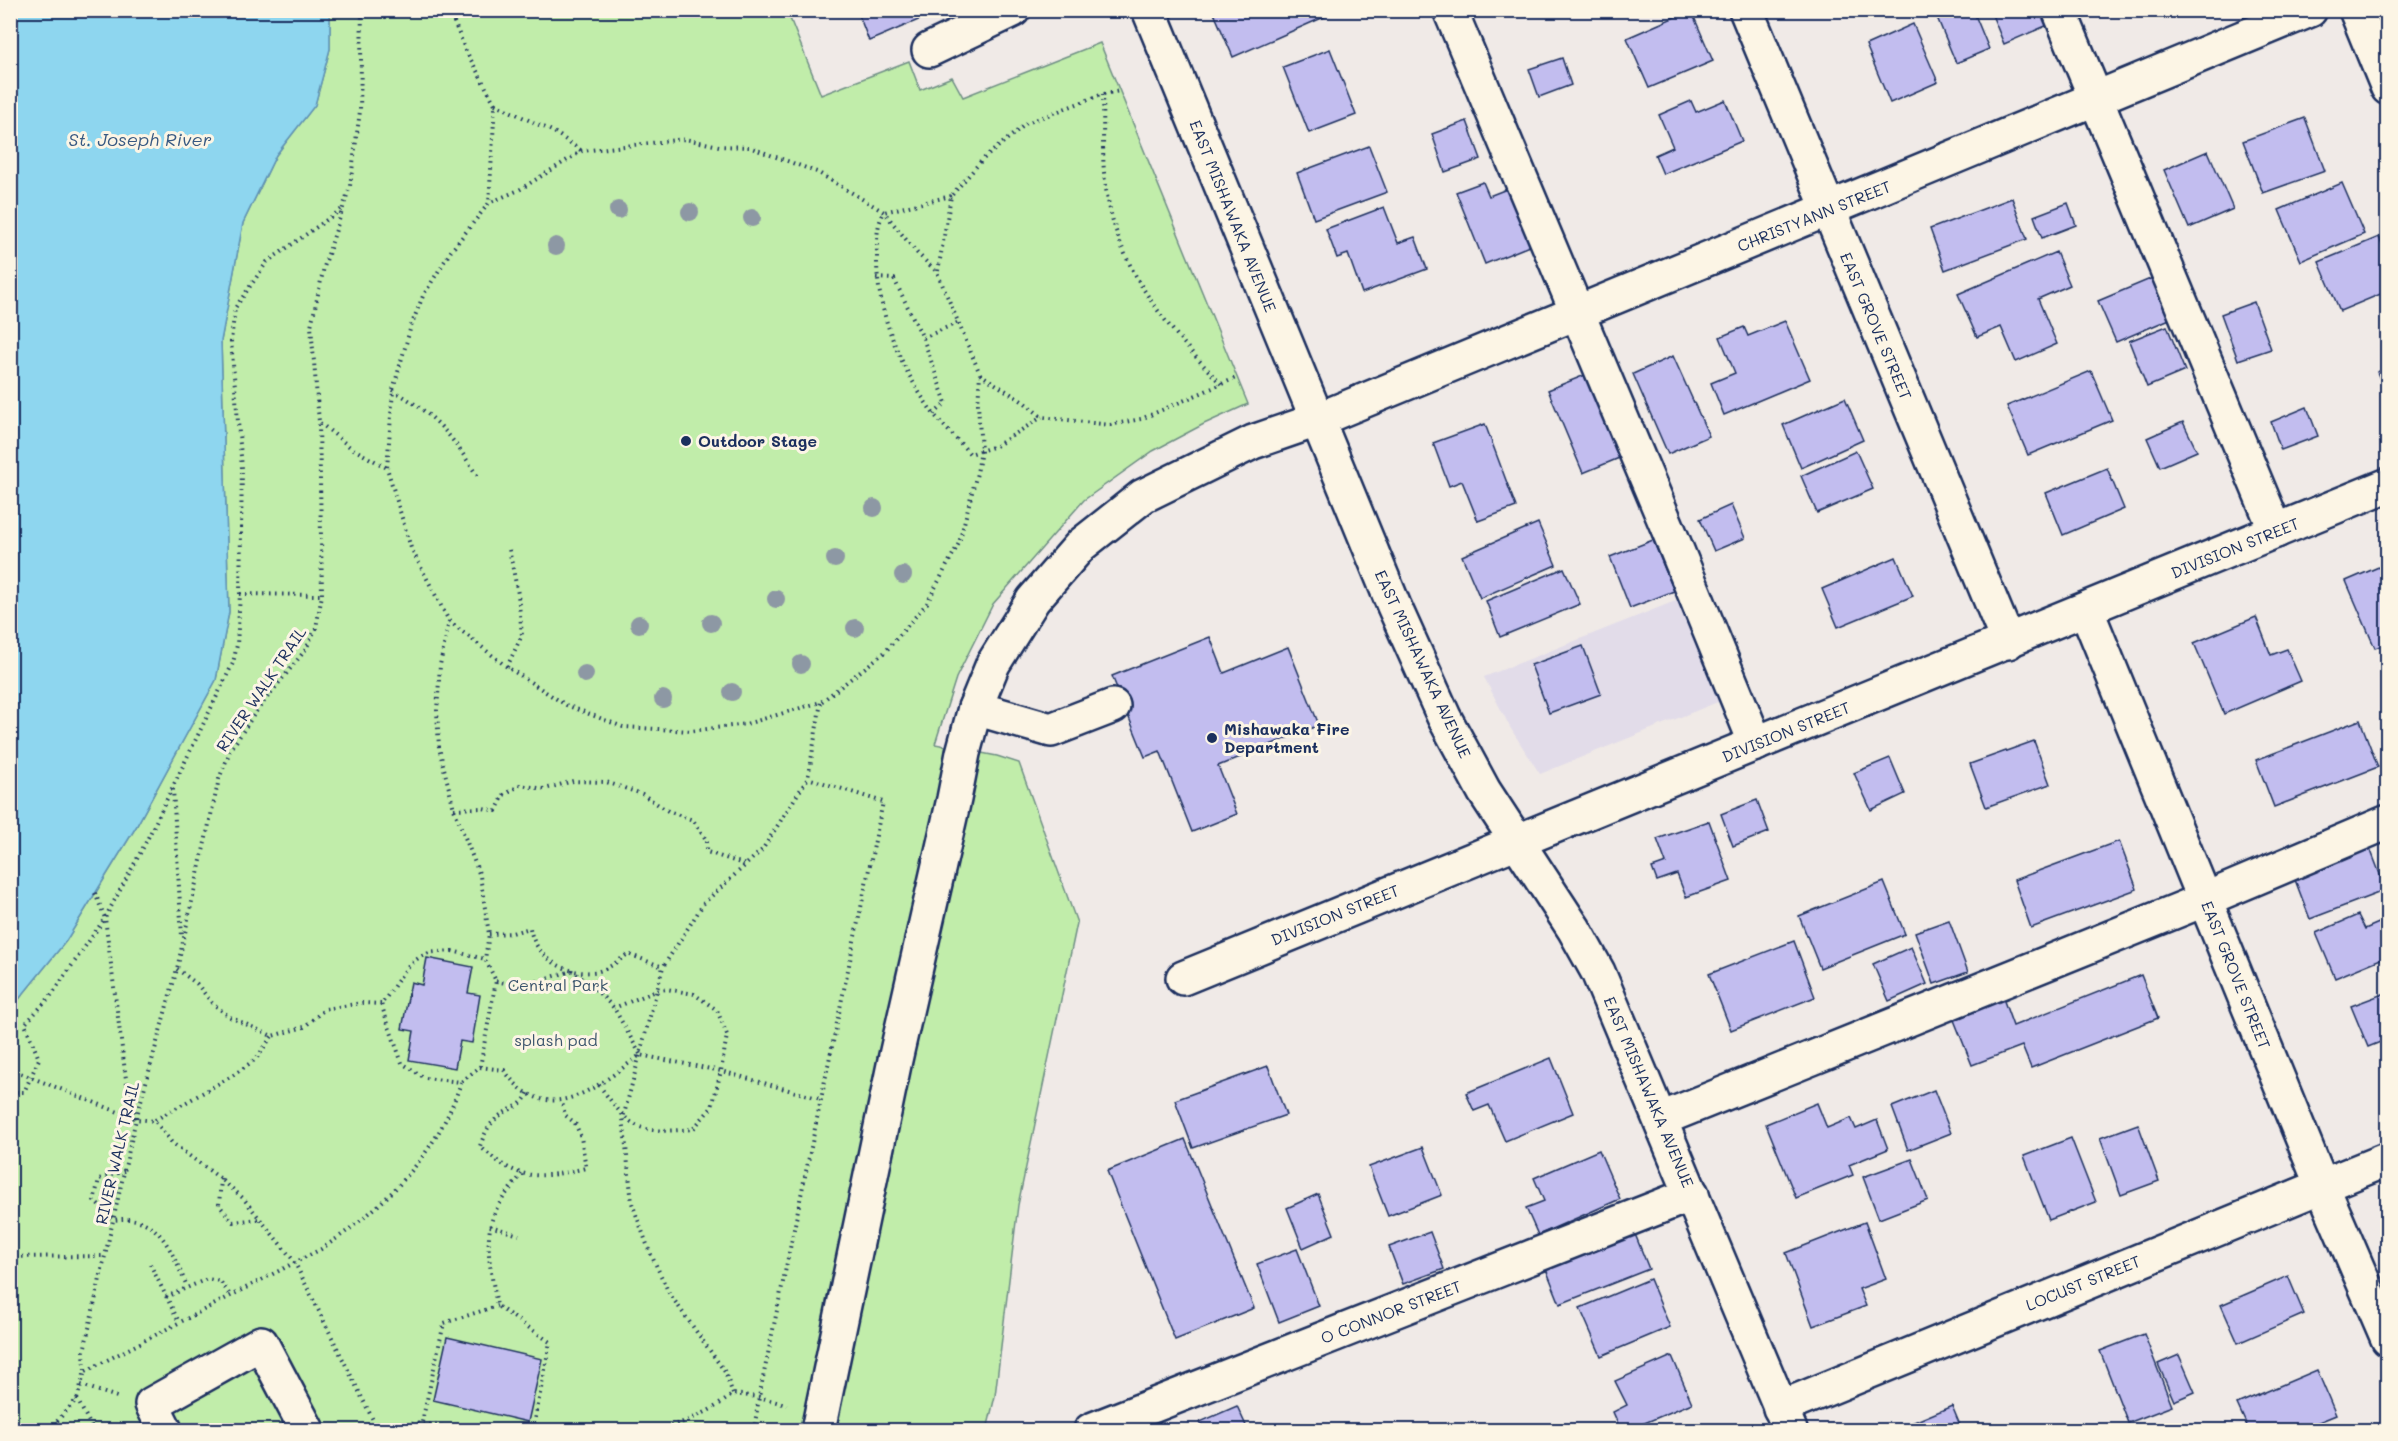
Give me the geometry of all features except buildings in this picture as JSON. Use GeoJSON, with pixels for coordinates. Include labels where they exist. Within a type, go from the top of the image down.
{"type":"FeatureCollection","features":[{"type":"Feature","properties":{"kind":"street"},"geometry":{"type":"LineString","coordinates":[[929,50],[1013,10]]}},
{"type":"Feature","properties":{"kind":"street","name":"EAST MISHAWAKA AVENUE"},"geometry":{"type":"LineString","coordinates":[[1149,10],[1394,606],[1444,717],[1484,791],[1587,950],[1612,1002],[1785,1419]]}},
{"type":"Feature","properties":{"kind":"street"},"geometry":{"type":"LineString","coordinates":[[1450,10],[1756,744]]}},
{"type":"Feature","properties":{"kind":"street","name":"EAST GROVE STREET"},"geometry":{"type":"LineString","coordinates":[[1746,10],[2008,642]]}},
{"type":"Feature","properties":{"kind":"street"},"geometry":{"type":"LineString","coordinates":[[2059,10],[2276,531]]}},
{"type":"Feature","properties":{"kind":"street","name":"CHRISTYANN STREET"},"geometry":{"type":"LineString","coordinates":[[808,1419],[893,1071],[975,708],[993,664],[1033,600],[1081,545],[1143,496],[1253,442],[1317,420],[2310,10]]}},
{"type":"Feature","properties":{"kind":"street"},"geometry":{"type":"LineString","coordinates":[[2356,10],[2388,88]]}},
{"type":"Feature","properties":{"kind":"street","name":"DIVISION STREET"},"geometry":{"type":"LineString","coordinates":[[1183,978],[2388,485]]}},
{"type":"Feature","properties":{"kind":"street","name":"EAST GROVE STREET"},"geometry":{"type":"LineString","coordinates":[[2086,609],[2322,1186],[2388,1340]]}},
{"type":"Feature","properties":{"kind":"street"},"geometry":{"type":"LineString","coordinates":[[975,708],[1051,730],[1113,706]]}},
{"type":"Feature","properties":{"kind":"street"},"geometry":{"type":"LineString","coordinates":[[1660,1119],[2206,899],[2388,822]]}},
{"type":"Feature","properties":{"kind":"street","name":"LOCUST STREET"},"geometry":{"type":"LineString","coordinates":[[1785,1419],[2388,1159]]}},
{"type":"Feature","properties":{"kind":"street","name":"O CONNOR STREET"},"geometry":{"type":"LineString","coordinates":[[1091,1431],[1692,1194]]}},
{"type":"Feature","properties":{"kind":"street"},"geometry":{"type":"LineString","coordinates":[[165,1431],[152,1404],[261,1344],[307,1431]]}},
{"type":"Feature","properties":{"kind":"path","name":"RIVER WALK TRAIL"},"geometry":{"type":"LineString","coordinates":[[49,1431],[77,1399],[86,1371],[84,1351],[105,1256],[136,1119],[177,969],[219,779],[230,751],[255,713],[306,649],[316,628],[322,595],[319,422],[311,326],[324,267],[350,186],[360,111],[362,10]]}},
{"type":"Feature","properties":{"kind":"path"},"geometry":{"type":"LineString","coordinates":[[453,10],[454,22],[466,51],[495,104],[489,203]]}},
{"type":"Feature","properties":{"kind":"path"},"geometry":{"type":"LineString","coordinates":[[937,272],[951,196],[982,160],[1027,123],[1103,94],[1120,91]]}},
{"type":"Feature","properties":{"kind":"path"},"geometry":{"type":"LineString","coordinates":[[1103,94],[1104,173],[1116,232],[1125,257],[1158,314],[1222,385]]}},
{"type":"Feature","properties":{"kind":"path"},"geometry":{"type":"LineString","coordinates":[[495,104],[554,132],[582,151]]}},
{"type":"Feature","properties":{"kind":"path"},"geometry":{"type":"LineString","coordinates":[[685,139],[719,146],[749,147],[817,172],[884,212],[917,253],[937,272],[980,374],[978,404],[981,451],[959,543],[927,603],[885,652],[821,702],[746,724],[692,731],[623,727],[566,705],[507,667],[449,621],[411,548],[387,468],[393,390],[411,326],[423,296],[452,251],[489,203],[519,189],[582,151],[685,139]]}},
{"type":"Feature","properties":{"kind":"path"},"geometry":{"type":"LineString","coordinates":[[951,196],[884,212],[877,225],[876,278],[896,349],[934,414],[970,454],[996,446],[1042,417]]}},
{"type":"Feature","properties":{"kind":"path"},"geometry":{"type":"LineString","coordinates":[[10,1092],[24,1092],[39,1059],[25,1024],[50,998],[105,918],[173,788],[233,663],[237,645],[240,594],[242,468],[231,340],[235,308],[267,262],[343,209]]}},
{"type":"Feature","properties":{"kind":"path"},"geometry":{"type":"LineString","coordinates":[[876,278],[894,279],[923,338],[946,402],[934,414]]}},
{"type":"Feature","properties":{"kind":"path"},"geometry":{"type":"LineString","coordinates":[[923,338],[959,322]]}},
{"type":"Feature","properties":{"kind":"path"},"geometry":{"type":"LineString","coordinates":[[980,374],[1025,403],[1042,417],[1110,425],[1141,419],[1238,377]]}},
{"type":"Feature","properties":{"kind":"path"},"geometry":{"type":"LineString","coordinates":[[393,390],[423,408],[453,438],[478,477]]}},
{"type":"Feature","properties":{"kind":"path"},"geometry":{"type":"LineString","coordinates":[[319,422],[350,447],[387,468]]}},
{"type":"Feature","properties":{"kind":"path"},"geometry":{"type":"LineString","coordinates":[[507,667],[522,635],[518,594],[508,549]]}},
{"type":"Feature","properties":{"kind":"path"},"geometry":{"type":"LineString","coordinates":[[240,594],[322,595]]}},
{"type":"Feature","properties":{"kind":"path"},"geometry":{"type":"LineString","coordinates":[[86,1371],[321,1249],[347,1232],[412,1172],[453,1107],[461,1082],[480,1067],[496,981],[485,959],[489,934],[480,876],[454,809],[439,748],[437,711],[440,665],[449,621]]}},
{"type":"Feature","properties":{"kind":"path"},"geometry":{"type":"LineString","coordinates":[[733,1394],[725,1372],[669,1293],[649,1250],[632,1203],[623,1118],[663,967],[704,903],[762,850],[808,778],[821,702]]}},
{"type":"Feature","properties":{"kind":"path"},"geometry":{"type":"LineString","coordinates":[[754,1431],[759,1397],[883,802],[808,778]]}},
{"type":"Feature","properties":{"kind":"path"},"geometry":{"type":"LineString","coordinates":[[454,809],[483,808],[496,811],[504,795],[520,785],[545,789],[573,781],[606,782],[642,794],[668,811],[693,820],[707,841],[707,852],[746,865]]}},
{"type":"Feature","properties":{"kind":"path"},"geometry":{"type":"LineString","coordinates":[[173,788],[182,942]]}},
{"type":"Feature","properties":{"kind":"path"},"geometry":{"type":"LineString","coordinates":[[95,893],[105,918],[126,1079],[136,1119]]}},
{"type":"Feature","properties":{"kind":"path"},"geometry":{"type":"LineString","coordinates":[[489,934],[512,933],[530,928],[532,940],[539,951],[548,959],[589,983],[614,1008],[640,1055]]}},
{"type":"Feature","properties":{"kind":"path"},"geometry":{"type":"LineString","coordinates":[[381,1004],[404,970],[424,954],[452,951],[485,959]]}},
{"type":"Feature","properties":{"kind":"path"},"geometry":{"type":"LineString","coordinates":[[496,981],[521,986],[572,971],[598,972],[612,966],[628,954],[663,967]]}},
{"type":"Feature","properties":{"kind":"path"},"geometry":{"type":"LineString","coordinates":[[177,969],[197,984],[212,1003],[230,1017],[272,1036]]}},
{"type":"Feature","properties":{"kind":"path"},"geometry":{"type":"LineString","coordinates":[[599,1085],[623,1118],[636,1126],[659,1132],[693,1129],[712,1107],[721,1071],[728,1035],[717,1010],[694,994],[667,989],[656,991],[614,1008]]}},
{"type":"Feature","properties":{"kind":"path"},"geometry":{"type":"LineString","coordinates":[[10,1069],[136,1119],[155,1120],[232,1076],[255,1059],[272,1036],[304,1027],[325,1009],[362,1003],[381,1004]]}},
{"type":"Feature","properties":{"kind":"path"},"geometry":{"type":"LineString","coordinates":[[381,1004],[402,1063],[425,1078],[461,1082]]}},
{"type":"Feature","properties":{"kind":"path"},"geometry":{"type":"LineString","coordinates":[[480,1067],[504,1070],[514,1084],[528,1093],[561,1102],[599,1085],[640,1055],[721,1071],[821,1099]]}},
{"type":"Feature","properties":{"kind":"path"},"geometry":{"type":"LineString","coordinates":[[528,1093],[524,1102],[497,1117],[487,1129],[480,1146],[493,1159],[522,1174],[539,1177],[586,1167],[581,1137],[575,1124],[565,1115],[561,1102]]}},
{"type":"Feature","properties":{"kind":"path"},"geometry":{"type":"LineString","coordinates":[[155,1120],[172,1143],[243,1198],[294,1261],[380,1431],[402,1424],[422,1422],[457,1431]]}},
{"type":"Feature","properties":{"kind":"path"},"geometry":{"type":"LineString","coordinates":[[125,1170],[99,1179],[94,1201],[114,1220],[128,1218],[138,1221],[163,1236],[187,1286]]}},
{"type":"Feature","properties":{"kind":"path"},"geometry":{"type":"LineString","coordinates":[[522,1174],[497,1208],[490,1226],[489,1254],[497,1305],[550,1342],[533,1431]]}},
{"type":"Feature","properties":{"kind":"path"},"geometry":{"type":"LineString","coordinates":[[221,1179],[219,1205],[233,1222],[259,1218]]}},
{"type":"Feature","properties":{"kind":"path"},"geometry":{"type":"LineString","coordinates":[[490,1226],[519,1235]]}},
{"type":"Feature","properties":{"kind":"path"},"geometry":{"type":"LineString","coordinates":[[10,1257],[105,1256]]}},
{"type":"Feature","properties":{"kind":"path"},"geometry":{"type":"LineString","coordinates":[[150,1264],[179,1323]]}},
{"type":"Feature","properties":{"kind":"path"},"geometry":{"type":"LineString","coordinates":[[166,1297],[207,1279],[219,1281],[230,1295]]}},
{"type":"Feature","properties":{"kind":"path"},"geometry":{"type":"LineString","coordinates":[[422,1422],[444,1323],[497,1305]]}},
{"type":"Feature","properties":{"kind":"path"},"geometry":{"type":"LineString","coordinates":[[659,1431],[695,1419],[717,1407],[733,1394],[759,1397],[808,1419]]}},
{"type":"Feature","properties":{"kind":"path"},"geometry":{"type":"LineString","coordinates":[[77,1399],[91,1429]]}},
{"type":"Feature","properties":{"kind":"shaded area"},"geometry":{"type":"Polygon","coordinates":[[[1688,596],[1730,697],[1540,774],[1511,729],[1484,677],[1688,596]]]}},
{"type":"Feature","properties":{"kind":"green space","name":"Central Park"},"geometry":{"type":"Polygon","coordinates":[[[330,11],[787,11],[821,95],[909,61],[920,90],[952,77],[963,97],[1100,43],[1248,404],[1153,451],[1084,500],[993,604],[956,678],[935,744],[997,756],[1019,763],[1077,923],[1018,1205],[995,1396],[987,1430],[11,1430],[11,1009],[66,941],[136,827],[216,680],[229,612],[221,341],[243,223],[276,155],[315,105],[330,49],[330,11]]]}},
{"type":"Feature","properties":{"kind":"water","name":"St. Joseph River"},"geometry":{"type":"Polygon","coordinates":[[[11,10],[330,11],[330,49],[315,105],[276,155],[243,223],[221,341],[229,612],[216,680],[136,827],[66,941],[11,1009],[11,10]]]}},
{"type":"Feature","properties":{"kind":"place","name":"Outdoor Stage"},"geometry":{"type":"Point","coordinates":[686,441]}},
{"type":"Feature","properties":{"kind":"place","name":"Mishawaka Fire Department"},"geometry":{"type":"Point","coordinates":[1212,738]}},
{"type":"Feature","properties":{"kind":"park label","name":"splash pad"},"geometry":{"type":"Point","coordinates":[556,1040]}}]}
